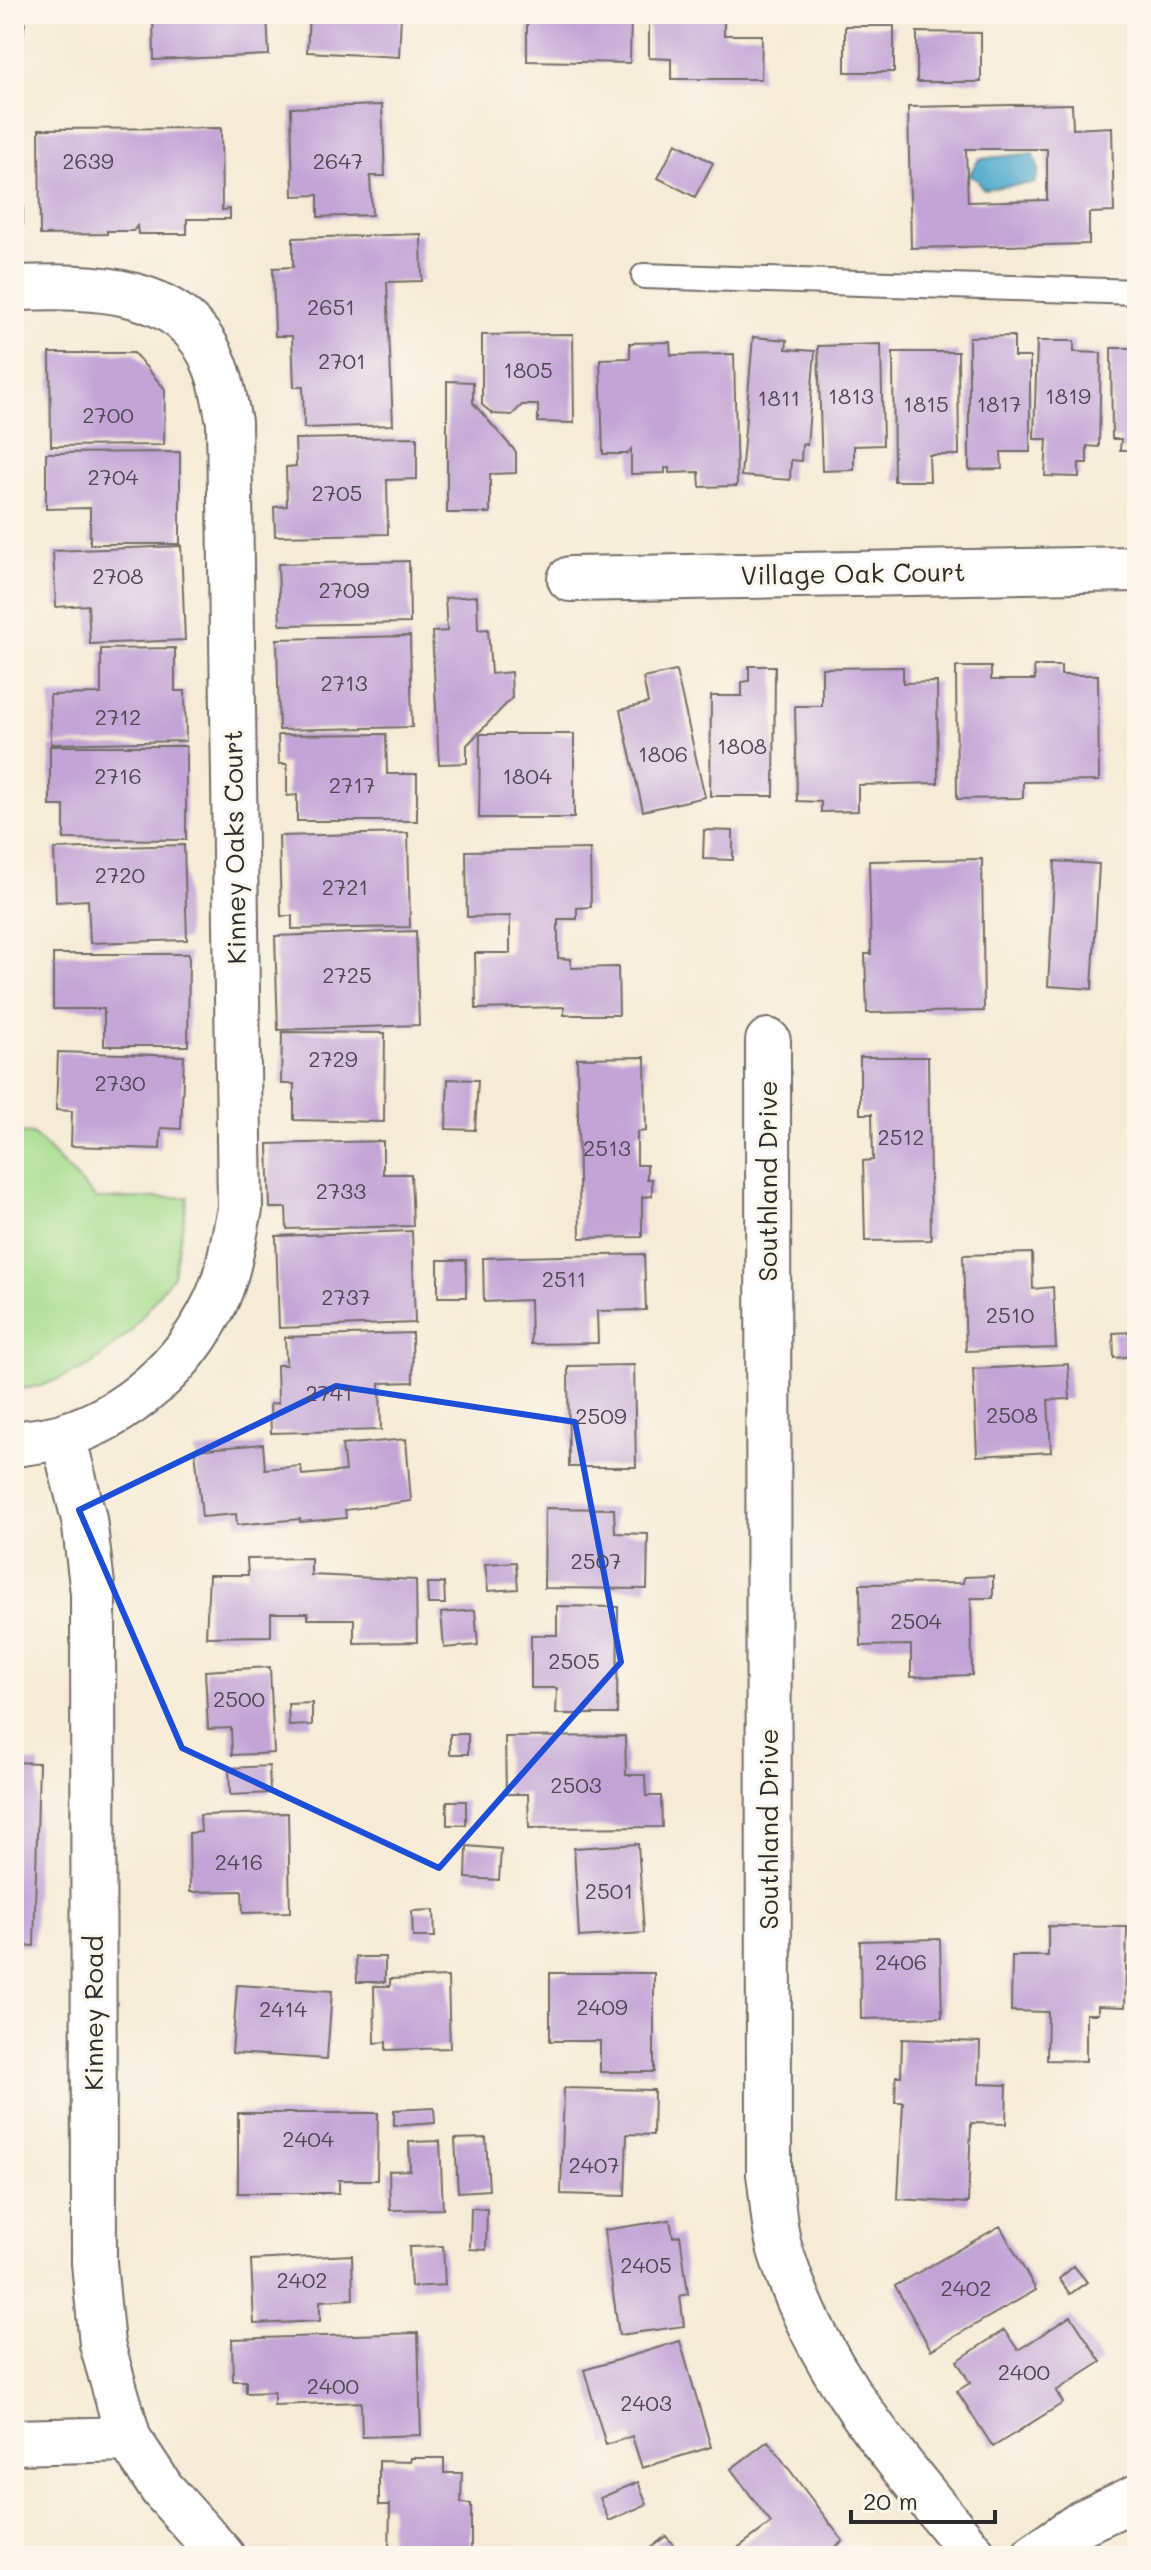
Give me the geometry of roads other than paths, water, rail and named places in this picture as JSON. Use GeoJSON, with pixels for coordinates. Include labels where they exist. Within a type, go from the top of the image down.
{"type":"FeatureCollection","features":[{"type":"Feature","properties":{"kind":"street","name":"Kinney Oaks Court"},"geometry":{"type":"LineString","coordinates":[[14,288],[94,286],[149,299],[192,326],[216,366],[229,422],[240,1209],[216,1302],[188,1349],[150,1386],[112,1415],[63,1436],[14,1444]]}},
{"type":"Feature","properties":{"kind":"street","name":"Village Oak Court"},"geometry":{"type":"LineString","coordinates":[[570,579],[1137,569]]}},
{"type":"Feature","properties":{"kind":"street","name":"Southland Drive"},"geometry":{"type":"LineString","coordinates":[[768,1041],[769,2174],[780,2249],[808,2329],[852,2403],[975,2556]]}},
{"type":"Feature","properties":{"kind":"street","name":"Kinney Road"},"geometry":{"type":"LineString","coordinates":[[63,1436],[84,1519],[93,1593],[94,2263],[102,2344],[129,2439],[162,2489],[222,2556]]}},
{"type":"Feature","properties":{"kind":"street"},"geometry":{"type":"LineString","coordinates":[[14,2442],[129,2439]]}},
{"type":"Feature","properties":{"kind":"street"},"geometry":{"type":"LineString","coordinates":[[1034,2556],[1083,2522],[1137,2497]]}},
{"type":"Feature","properties":{"kind":"lane"},"geometry":{"type":"LineString","coordinates":[[644,276],[1137,292]]}},
{"type":"Feature","properties":{"kind":"water"},"geometry":{"type":"Polygon","coordinates":[[[1033,153],[1039,169],[1035,183],[983,189],[976,178],[969,175],[979,159],[1033,153]]]}}]}
